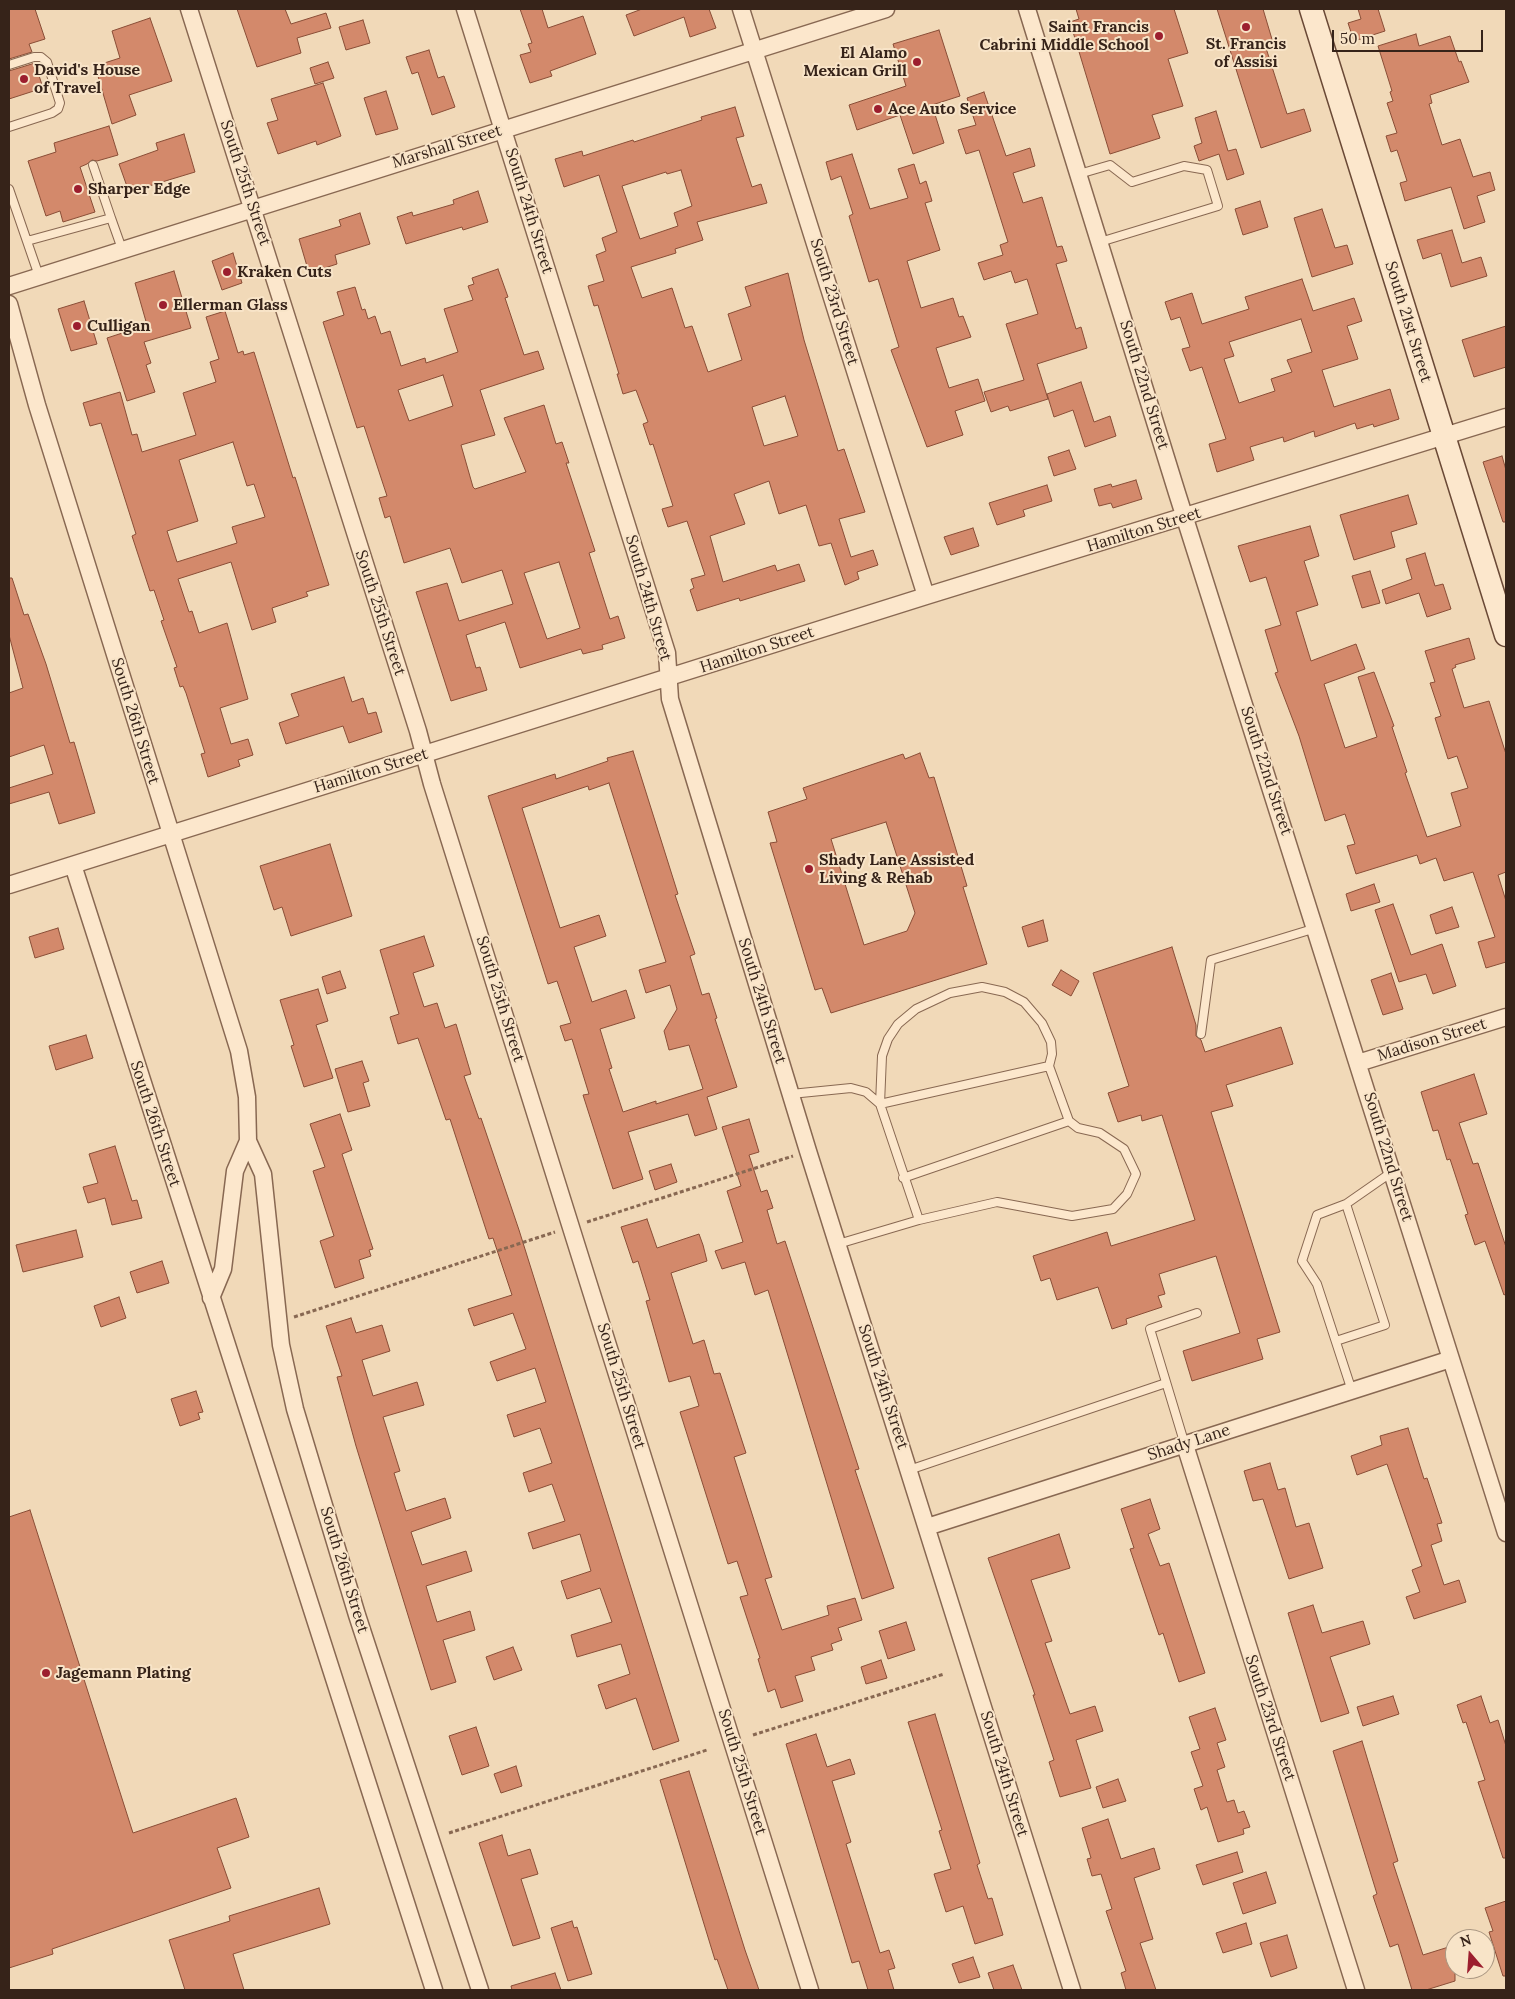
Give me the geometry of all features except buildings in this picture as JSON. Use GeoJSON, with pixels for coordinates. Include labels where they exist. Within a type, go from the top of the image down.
{"type":"FeatureCollection","features":[{"type":"Feature","properties":{"kind":"street","name":"South 25th Street"},"geometry":{"type":"LineString","coordinates":[[189,9],[810,1990]]}},
{"type":"Feature","properties":{"kind":"street","name":"South 24th Street"},"geometry":{"type":"LineString","coordinates":[[465,9],[667,653],[670,699],[790,1094],[910,1470],[1072,1990]]}},
{"type":"Feature","properties":{"kind":"street","name":"South 23rd Street"},"geometry":{"type":"LineString","coordinates":[[741,9],[926,596]]}},
{"type":"Feature","properties":{"kind":"street","name":"Marshall Street"},"geometry":{"type":"LineString","coordinates":[[9,286],[886,9]]}},
{"type":"Feature","properties":{"kind":"street","name":"South 22nd Street"},"geometry":{"type":"LineString","coordinates":[[1027,9],[1185,517],[1506,1533]]}},
{"type":"Feature","properties":{"kind":"street","name":"South 21st Street"},"geometry":{"type":"LineString","coordinates":[[1311,9],[1506,635]]}},
{"type":"Feature","properties":{"kind":"street","name":"South 26th Street"},"geometry":{"type":"LineString","coordinates":[[9,304],[40,414],[239,1051],[246,1097],[248,1141],[263,1174],[282,1345],[298,1418],[358,1615],[480,1990]]}},
{"type":"Feature","properties":{"kind":"street","name":"Hamilton Street"},"geometry":{"type":"LineString","coordinates":[[9,885],[926,596],[1506,417]]}},
{"type":"Feature","properties":{"kind":"street","name":"South 26th Street"},"geometry":{"type":"LineString","coordinates":[[73,865],[434,1990]]}},
{"type":"Feature","properties":{"kind":"street","name":"Madison Street"},"geometry":{"type":"LineString","coordinates":[[1358,1062],[1506,1017]]}},
{"type":"Feature","properties":{"kind":"street","name":"South 26th Street"},"geometry":{"type":"LineString","coordinates":[[211,1298],[223,1269],[235,1171],[248,1141]]}},
{"type":"Feature","properties":{"kind":"street","name":"Shady Lane"},"geometry":{"type":"LineString","coordinates":[[927,1527],[1451,1359]]}},
{"type":"Feature","properties":{"kind":"street","name":"South 23rd Street"},"geometry":{"type":"LineString","coordinates":[[1184,1445],[1356,1990]]}},
{"type":"Feature","properties":{"kind":"lane"},"geometry":{"type":"LineString","coordinates":[[9,65],[34,57],[41,57],[47,62],[60,103],[58,109],[52,113],[9,127]]}},
{"type":"Feature","properties":{"kind":"lane"},"geometry":{"type":"LineString","coordinates":[[93,165],[122,250]]}},
{"type":"Feature","properties":{"kind":"lane"},"geometry":{"type":"LineString","coordinates":[[1079,174],[1110,165],[1132,182],[1184,166],[1206,170],[1218,206],[1100,242]]}},
{"type":"Feature","properties":{"kind":"lane"},"geometry":{"type":"LineString","coordinates":[[9,189],[39,276]]}},
{"type":"Feature","properties":{"kind":"lane"},"geometry":{"type":"LineString","coordinates":[[27,241],[111,218]]}},
{"type":"Feature","properties":{"kind":"lane"},"geometry":{"type":"LineString","coordinates":[[1201,1034],[1211,960],[1316,928]]}},
{"type":"Feature","properties":{"kind":"lane"},"geometry":{"type":"LineString","coordinates":[[838,1244],[919,1220],[996,1202],[1072,1216],[1113,1209],[1126,1194],[1136,1174],[1124,1149],[1100,1133],[1078,1128],[1069,1121],[1049,1066],[1052,1054],[1051,1042],[1042,1023],[1024,1002],[1005,992],[982,987],[960,990],[927,1002],[916,1009],[893,1032],[882,1056],[880,1104],[919,1220]]}},
{"type":"Feature","properties":{"kind":"lane"},"geometry":{"type":"LineString","coordinates":[[880,1104],[1049,1066]]}},
{"type":"Feature","properties":{"kind":"lane"},"geometry":{"type":"LineString","coordinates":[[790,1094],[852,1088],[866,1092],[880,1104]]}},
{"type":"Feature","properties":{"kind":"lane"},"geometry":{"type":"LineString","coordinates":[[904,1178],[1069,1121]]}},
{"type":"Feature","properties":{"kind":"lane"},"geometry":{"type":"LineString","coordinates":[[1352,1391],[1317,1284],[1302,1261],[1317,1215],[1346,1204],[1393,1172]]}},
{"type":"Feature","properties":{"kind":"lane"},"geometry":{"type":"LineString","coordinates":[[1336,1341],[1384,1325],[1346,1204]]}},
{"type":"Feature","properties":{"kind":"lane"},"geometry":{"type":"LineString","coordinates":[[1184,1445],[1150,1329],[1197,1313]]}},
{"type":"Feature","properties":{"kind":"lane"},"geometry":{"type":"LineString","coordinates":[[910,1470],[1166,1383]]}},
{"type":"Feature","properties":{"kind":"path"},"geometry":{"type":"LineString","coordinates":[[279,1322],[808,1151]]}},
{"type":"Feature","properties":{"kind":"path"},"geometry":{"type":"LineString","coordinates":[[753,1735],[944,1674]]}},
{"type":"Feature","properties":{"kind":"path"},"geometry":{"type":"LineString","coordinates":[[449,1833],[707,1750]]}},
{"type":"Feature","properties":{"kind":"place","name":"St. Francis of Assisi"},"geometry":{"type":"Point","coordinates":[1246,27]}},
{"type":"Feature","properties":{"kind":"place","name":"Saint Francis Cabrini Middle School"},"geometry":{"type":"Point","coordinates":[1159,36]}},
{"type":"Feature","properties":{"kind":"place","name":"El Alamo Mexican Grill"},"geometry":{"type":"Point","coordinates":[917,62]}},
{"type":"Feature","properties":{"kind":"place","name":"David's House of Travel"},"geometry":{"type":"Point","coordinates":[24,79]}},
{"type":"Feature","properties":{"kind":"place","name":"Ace Auto Service"},"geometry":{"type":"Point","coordinates":[878,109]}},
{"type":"Feature","properties":{"kind":"place","name":"Sharper Edge"},"geometry":{"type":"Point","coordinates":[78,189]}},
{"type":"Feature","properties":{"kind":"place","name":"Kraken Cuts"},"geometry":{"type":"Point","coordinates":[227,272]}},
{"type":"Feature","properties":{"kind":"place","name":"Ellerman Glass"},"geometry":{"type":"Point","coordinates":[163,305]}},
{"type":"Feature","properties":{"kind":"place","name":"Culligan"},"geometry":{"type":"Point","coordinates":[77,326]}},
{"type":"Feature","properties":{"kind":"place","name":"Shady Lane Assisted Living & Rehab"},"geometry":{"type":"Point","coordinates":[809,869]}},
{"type":"Feature","properties":{"kind":"place","name":"Jagemann Plating"},"geometry":{"type":"Point","coordinates":[46,1673]}}]}
